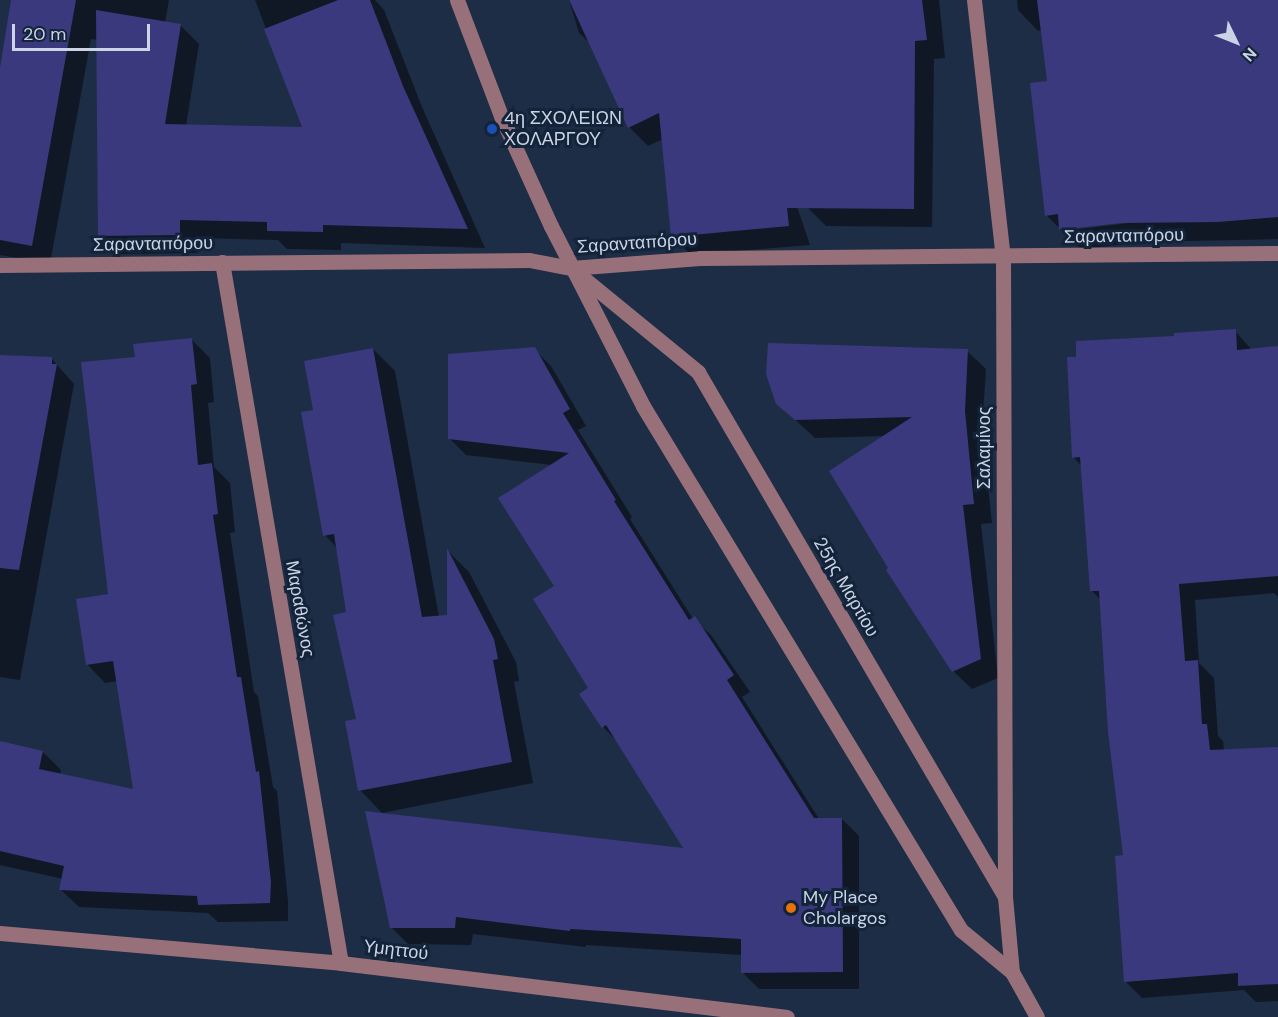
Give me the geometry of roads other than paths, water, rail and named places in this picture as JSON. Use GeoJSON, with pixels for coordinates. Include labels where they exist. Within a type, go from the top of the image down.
{"type":"FeatureCollection","features":[{"type":"Feature","properties":{"kind":"street","name":"25ης Μαρτίου"},"geometry":{"type":"LineString","coordinates":[[457,0],[501,116],[572,268],[643,406],[961,930],[1012,972],[1037,1017]]}},
{"type":"Feature","properties":{"kind":"street","name":"Σαλαμίνος"},"geometry":{"type":"LineString","coordinates":[[974,0],[1003,257],[1005,897]]}},
{"type":"Feature","properties":{"kind":"street","name":"Σαρανταπόρου"},"geometry":{"type":"LineString","coordinates":[[0,265],[529,260],[572,268],[700,258],[1278,253]]}},
{"type":"Feature","properties":{"kind":"street","name":"Μαραθώνος"},"geometry":{"type":"LineString","coordinates":[[222,262],[340,963]]}},
{"type":"Feature","properties":{"kind":"street","name":"25ης Μαρτίου"},"geometry":{"type":"LineString","coordinates":[[572,268],[698,372],[1005,897],[1012,972]]}},
{"type":"Feature","properties":{"kind":"street","name":"Υμηττού"},"geometry":{"type":"LineString","coordinates":[[0,933],[340,963],[787,1017]]}},
{"type":"Feature","properties":{"kind":"place","name":"4η ΣΧΟΛΕΙΩΝ ΧΟΛΑΡΓΟΥ"},"geometry":{"type":"Point","coordinates":[492,129]}},
{"type":"Feature","properties":{"kind":"place","name":"My Place Cholargos"},"geometry":{"type":"Point","coordinates":[791,908]}}]}
